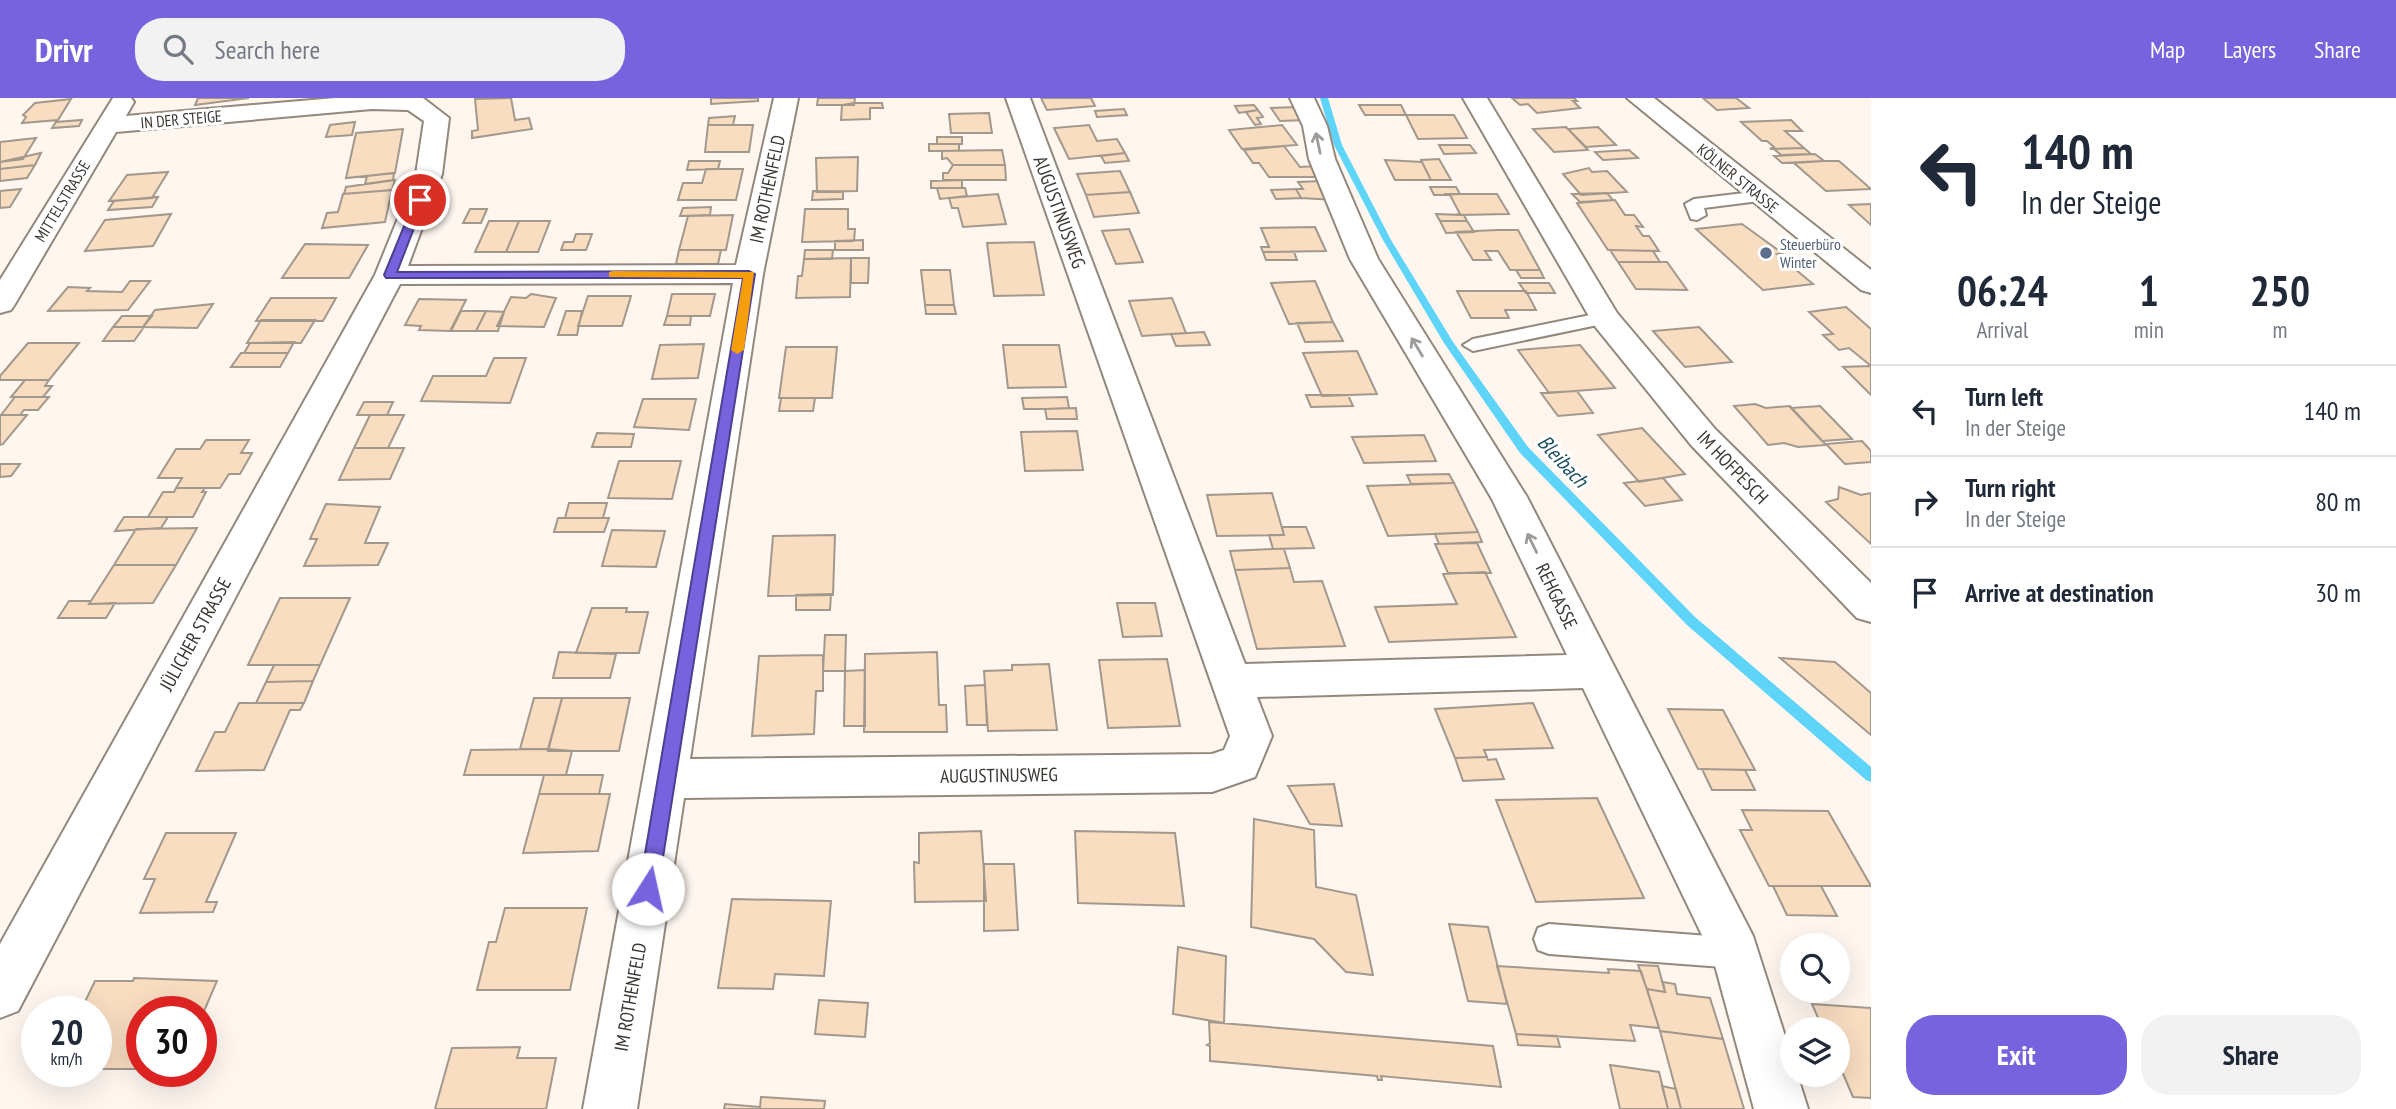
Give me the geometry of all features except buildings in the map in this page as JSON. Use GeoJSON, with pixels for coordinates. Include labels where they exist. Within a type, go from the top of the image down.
{"type":"FeatureCollection","features":[{"type":"Feature","properties":{"kind":"street","name":"MITTELSTRASSE"},"geometry":{"type":"LineString","coordinates":[[0,304],[124,98]]}},
{"type":"Feature","properties":{"kind":"street","name":"IM ROTHENFELD"},"geometry":{"type":"LineString","coordinates":[[610,1109],[749,274],[786,98]]}},
{"type":"Feature","properties":{"kind":"street","name":"AUGUSTINUSWEG"},"geometry":{"type":"LineString","coordinates":[[667,779],[1212,773],[1240,764],[1251,736],[1018,98]]}},
{"type":"Feature","properties":{"kind":"street","name":"REHGASSE"},"geometry":{"type":"LineString","coordinates":[[1302,98],[1315,126],[1322,159],[1364,259],[1509,497],[1593,671],[1736,953],[1781,1109]]}},
{"type":"Feature","properties":{"kind":"street","name":"IM HOFPESCH"},"geometry":{"type":"LineString","coordinates":[[1475,98],[1605,318],[1703,437],[1871,607]]}},
{"type":"Feature","properties":{"kind":"street","name":"KÖLNER STRASSE"},"geometry":{"type":"LineString","coordinates":[[1639,98],[1871,284]]}},
{"type":"Feature","properties":{"kind":"street","name":"IN DER STEIGE"},"geometry":{"type":"LineString","coordinates":[[109,125],[372,102],[414,103],[437,118],[433,152],[429,174],[390,275]]}},
{"type":"Feature","properties":{"kind":"street"},"geometry":{"type":"LineString","coordinates":[[390,275],[749,274]]}},
{"type":"Feature","properties":{"kind":"street","name":"JÜLICHER STRASSE"},"geometry":{"type":"LineString","coordinates":[[0,992],[390,275]]}},
{"type":"Feature","properties":{"kind":"street"},"geometry":{"type":"LineString","coordinates":[[1232,681],[1593,671]]}},
{"type":"Feature","properties":{"kind":"lane"},"geometry":{"type":"LineString","coordinates":[[1697,215],[1694,204],[1760,196]]}},
{"type":"Feature","properties":{"kind":"lane"},"geometry":{"type":"LineString","coordinates":[[1473,345],[1605,318]]}},
{"type":"Feature","properties":{"kind":"lane"},"geometry":{"type":"LineString","coordinates":[[1549,939],[1736,953]]}},
{"type":"Feature","properties":{"kind":"waterway","name":"Bleibach"},"geometry":{"type":"LineString","coordinates":[[1324,98],[1338,145],[1387,240],[1449,343],[1524,450],[1691,621],[1871,776]]}},
{"type":"Feature","properties":{"kind":"slow traffic"},"geometry":{"type":"LineString","coordinates":[[613,275],[749,274],[737,350]]}},
{"type":"Feature","properties":{"kind":"place","name":"Steuerbüro Winter"},"geometry":{"type":"Point","coordinates":[1766,253]}},
{"type":"Feature","properties":{"kind":"route"},"geometry":{"type":"LineString","coordinates":[[420,200],[390,275],[749,274],[648,889]]}}]}
